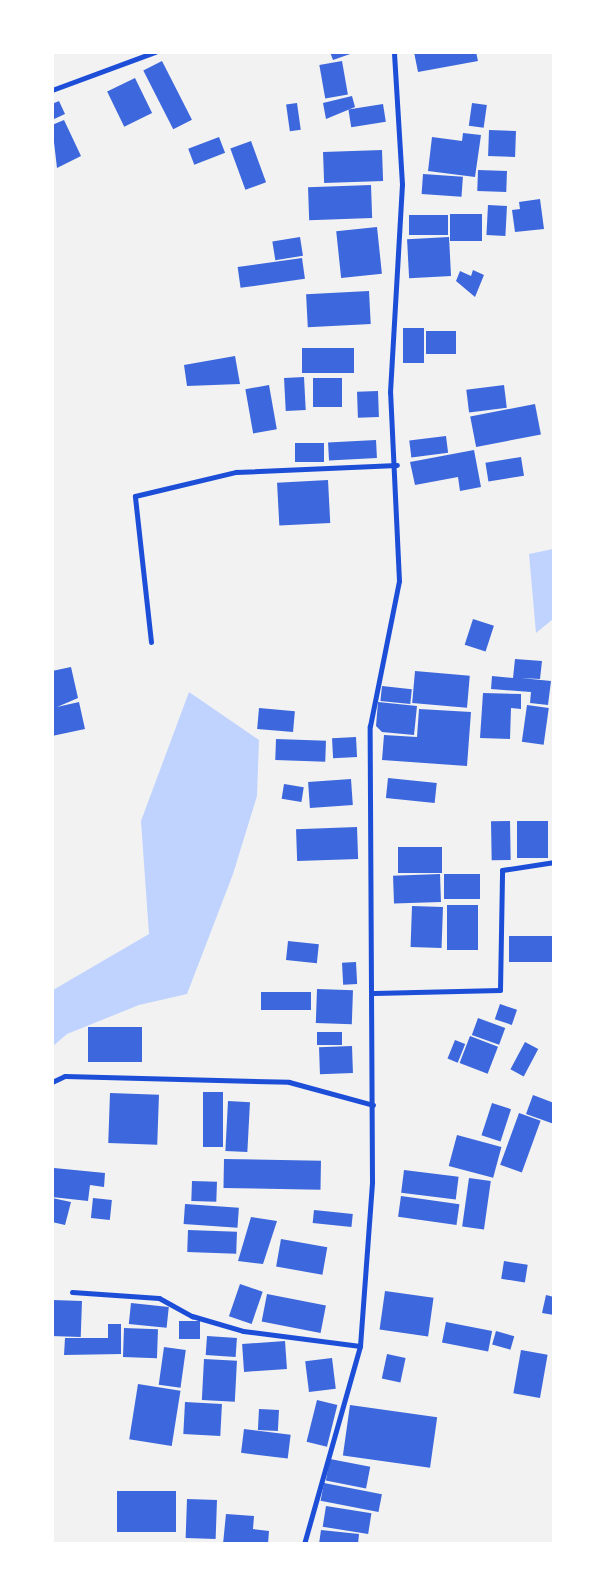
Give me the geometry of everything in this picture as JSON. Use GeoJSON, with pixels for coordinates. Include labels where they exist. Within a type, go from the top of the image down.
{"type":"FeatureCollection","features":[{"type":"Feature","properties":{"kind":"lane"},"geometry":{"type":"LineString","coordinates":[[52,90],[155,52]]}},
{"type":"Feature","properties":{"kind":"lane"},"geometry":{"type":"LineString","coordinates":[[304,1544],[360,1346],[373,1105],[370,726],[399,581],[397,465],[390,379],[402,184],[394,52]]}},
{"type":"Feature","properties":{"kind":"lane"},"geometry":{"type":"LineString","coordinates":[[151,642],[135,496],[236,472],[397,465]]}},
{"type":"Feature","properties":{"kind":"lane"},"geometry":{"type":"LineString","coordinates":[[374,993],[500,990],[502,870],[554,862]]}},
{"type":"Feature","properties":{"kind":"lane"},"geometry":{"type":"LineString","coordinates":[[52,1082],[65,1076],[289,1082],[373,1105]]}},
{"type":"Feature","properties":{"kind":"lane"},"geometry":{"type":"LineString","coordinates":[[72,1292],[159,1298],[192,1316],[243,1331],[360,1346]]}},
{"type":"Feature","properties":{"kind":"water"},"geometry":{"type":"Polygon","coordinates":[[[553,549],[553,619],[536,633],[529,554],[553,549]]]}},
{"type":"Feature","properties":{"kind":"water"},"geometry":{"type":"Polygon","coordinates":[[[189,692],[259,740],[257,796],[233,874],[187,994],[139,1005],[67,1034],[53,1046],[53,990],[149,934],[141,821],[189,692]]]}},
{"type":"Feature","properties":{"kind":"building"},"geometry":{"type":"Polygon","coordinates":[[[330,52],[353,52],[353,53],[333,60],[330,52]]]}},
{"type":"Feature","properties":{"kind":"building"},"geometry":{"type":"Polygon","coordinates":[[[414,52],[476,52],[478,61],[418,72],[414,52]]]}},
{"type":"Feature","properties":{"kind":"building"},"geometry":{"type":"Polygon","coordinates":[[[162,61],[192,120],[173,129],[143,71],[162,61]]]}},
{"type":"Feature","properties":{"kind":"building"},"geometry":{"type":"Polygon","coordinates":[[[342,61],[348,94],[325,98],[319,65],[342,61]]]}},
{"type":"Feature","properties":{"kind":"building"},"geometry":{"type":"Polygon","coordinates":[[[135,78],[152,113],[124,127],[107,92],[135,78]]]}},
{"type":"Feature","properties":{"kind":"building"},"geometry":{"type":"Polygon","coordinates":[[[352,96],[355,107],[326,119],[323,103],[352,96]]]}},
{"type":"Feature","properties":{"kind":"building"},"geometry":{"type":"Polygon","coordinates":[[[59,101],[65,114],[52,120],[52,104],[59,101]]]}},
{"type":"Feature","properties":{"kind":"building"},"geometry":{"type":"Polygon","coordinates":[[[297,103],[301,130],[290,131],[286,105],[297,103]]]}},
{"type":"Feature","properties":{"kind":"building"},"geometry":{"type":"Polygon","coordinates":[[[472,103],[487,105],[484,128],[469,126],[472,103]]]}},
{"type":"Feature","properties":{"kind":"building"},"geometry":{"type":"Polygon","coordinates":[[[383,104],[386,122],[351,127],[348,109],[383,104]]]}},
{"type":"Feature","properties":{"kind":"building"},"geometry":{"type":"Polygon","coordinates":[[[64,120],[81,156],[57,168],[52,125],[64,120]]]}},
{"type":"Feature","properties":{"kind":"building"},"geometry":{"type":"Polygon","coordinates":[[[489,130],[516,131],[515,157],[488,156],[489,130]]]}},
{"type":"Feature","properties":{"kind":"building"},"geometry":{"type":"Polygon","coordinates":[[[463,133],[481,135],[475,177],[428,171],[432,137],[462,141],[463,133]]]}},
{"type":"Feature","properties":{"kind":"building"},"geometry":{"type":"Polygon","coordinates":[[[219,137],[225,153],[194,165],[188,149],[219,137]]]}},
{"type":"Feature","properties":{"kind":"building"},"geometry":{"type":"Polygon","coordinates":[[[251,141],[266,182],[245,190],[230,149],[251,141]]]}},
{"type":"Feature","properties":{"kind":"building"},"geometry":{"type":"Polygon","coordinates":[[[382,150],[383,181],[324,183],[323,152],[382,150]]]}},
{"type":"Feature","properties":{"kind":"building"},"geometry":{"type":"Polygon","coordinates":[[[478,170],[507,171],[506,192],[477,191],[478,170]]]}},
{"type":"Feature","properties":{"kind":"building"},"geometry":{"type":"Polygon","coordinates":[[[423,174],[463,177],[462,197],[422,194],[423,174]]]}},
{"type":"Feature","properties":{"kind":"building"},"geometry":{"type":"Polygon","coordinates":[[[371,185],[372,218],[309,220],[308,187],[371,185]]]}},
{"type":"Feature","properties":{"kind":"building"},"geometry":{"type":"Polygon","coordinates":[[[540,199],[544,229],[515,232],[512,210],[520,209],[519,202],[540,199]]]}},
{"type":"Feature","properties":{"kind":"building"},"geometry":{"type":"Polygon","coordinates":[[[488,205],[507,206],[505,236],[486,235],[488,205]]]}},
{"type":"Feature","properties":{"kind":"building"},"geometry":{"type":"Polygon","coordinates":[[[450,214],[482,214],[482,241],[450,241],[450,214]]]}},
{"type":"Feature","properties":{"kind":"building"},"geometry":{"type":"Polygon","coordinates":[[[409,215],[448,215],[448,235],[409,235],[409,215]]]}},
{"type":"Feature","properties":{"kind":"building"},"geometry":{"type":"Polygon","coordinates":[[[377,227],[382,274],[341,278],[336,231],[377,227]]]}},
{"type":"Feature","properties":{"kind":"building"},"geometry":{"type":"Polygon","coordinates":[[[300,237],[303,256],[275,260],[272,241],[300,237]]]}},
{"type":"Feature","properties":{"kind":"building"},"geometry":{"type":"Polygon","coordinates":[[[449,237],[451,276],[409,278],[407,239],[449,237]]]}},
{"type":"Feature","properties":{"kind":"building"},"geometry":{"type":"Polygon","coordinates":[[[302,258],[305,279],[241,288],[238,267],[302,258]]]}},
{"type":"Feature","properties":{"kind":"building"},"geometry":{"type":"Polygon","coordinates":[[[473,270],[484,275],[475,297],[456,281],[460,271],[471,276],[473,270]]]}},
{"type":"Feature","properties":{"kind":"building"},"geometry":{"type":"Polygon","coordinates":[[[369,291],[371,324],[308,327],[306,294],[369,291]]]}},
{"type":"Feature","properties":{"kind":"building"},"geometry":{"type":"Polygon","coordinates":[[[403,328],[424,328],[424,363],[403,363],[403,328]]]}},
{"type":"Feature","properties":{"kind":"building"},"geometry":{"type":"Polygon","coordinates":[[[426,331],[456,331],[456,354],[426,354],[426,331]]]}},
{"type":"Feature","properties":{"kind":"building"},"geometry":{"type":"Polygon","coordinates":[[[302,348],[354,348],[354,373],[302,373],[302,348]]]}},
{"type":"Feature","properties":{"kind":"building"},"geometry":{"type":"Polygon","coordinates":[[[235,356],[240,384],[187,386],[184,365],[235,356]]]}},
{"type":"Feature","properties":{"kind":"building"},"geometry":{"type":"Polygon","coordinates":[[[304,377],[306,410],[286,411],[284,378],[304,377]]]}},
{"type":"Feature","properties":{"kind":"building"},"geometry":{"type":"Polygon","coordinates":[[[313,378],[342,378],[342,407],[313,407],[313,378]]]}},
{"type":"Feature","properties":{"kind":"building"},"geometry":{"type":"Polygon","coordinates":[[[269,385],[277,429],[253,433],[245,389],[269,385]]]}},
{"type":"Feature","properties":{"kind":"building"},"geometry":{"type":"Polygon","coordinates":[[[504,385],[507,408],[469,412],[466,390],[504,385]]]}},
{"type":"Feature","properties":{"kind":"building"},"geometry":{"type":"Polygon","coordinates":[[[378,391],[379,417],[358,418],[357,392],[378,391]]]}},
{"type":"Feature","properties":{"kind":"building"},"geometry":{"type":"Polygon","coordinates":[[[535,404],[541,434],[476,447],[470,417],[535,404]]]}},
{"type":"Feature","properties":{"kind":"building"},"geometry":{"type":"Polygon","coordinates":[[[446,436],[448,453],[411,457],[409,441],[446,436]]]}},
{"type":"Feature","properties":{"kind":"building"},"geometry":{"type":"Polygon","coordinates":[[[376,440],[377,458],[329,460],[328,443],[376,440]]]}},
{"type":"Feature","properties":{"kind":"building"},"geometry":{"type":"Polygon","coordinates":[[[295,443],[324,443],[324,462],[295,462],[295,443]]]}},
{"type":"Feature","properties":{"kind":"building"},"geometry":{"type":"Polygon","coordinates":[[[474,450],[481,487],[460,491],[458,477],[415,485],[410,462],[474,450]]]}},
{"type":"Feature","properties":{"kind":"building"},"geometry":{"type":"Polygon","coordinates":[[[521,457],[524,476],[488,481],[485,463],[521,457]]]}},
{"type":"Feature","properties":{"kind":"building"},"geometry":{"type":"Polygon","coordinates":[[[328,480],[330,523],[279,526],[277,483],[328,480]]]}},
{"type":"Feature","properties":{"kind":"building"},"geometry":{"type":"Polygon","coordinates":[[[473,619],[494,626],[486,651],[465,645],[473,619]]]}},
{"type":"Feature","properties":{"kind":"building"},"geometry":{"type":"Polygon","coordinates":[[[515,659],[542,661],[540,679],[521,678],[551,681],[548,705],[530,703],[531,692],[491,689],[492,676],[513,678],[515,659]]]}},
{"type":"Feature","properties":{"kind":"building"},"geometry":{"type":"Polygon","coordinates":[[[71,667],[78,698],[57,707],[79,702],[85,729],[52,736],[52,671],[71,667]]]}},
{"type":"Feature","properties":{"kind":"building"},"geometry":{"type":"Polygon","coordinates":[[[415,671],[470,676],[467,708],[412,703],[415,671]]]}},
{"type":"Feature","properties":{"kind":"building"},"geometry":{"type":"Polygon","coordinates":[[[382,686],[412,689],[410,704],[380,701],[382,686]]]}},
{"type":"Feature","properties":{"kind":"building"},"geometry":{"type":"Polygon","coordinates":[[[483,693],[521,694],[521,709],[511,708],[510,739],[480,738],[483,693]]]}},
{"type":"Feature","properties":{"kind":"building"},"geometry":{"type":"Polygon","coordinates":[[[378,702],[417,706],[414,735],[382,732],[376,726],[378,702]]]}},
{"type":"Feature","properties":{"kind":"building"},"geometry":{"type":"Polygon","coordinates":[[[527,705],[549,708],[544,745],[522,742],[527,705]]]}},
{"type":"Feature","properties":{"kind":"building"},"geometry":{"type":"Polygon","coordinates":[[[259,708],[295,711],[293,732],[257,729],[259,708]]]}},
{"type":"Feature","properties":{"kind":"building"},"geometry":{"type":"Polygon","coordinates":[[[419,709],[471,712],[467,766],[382,760],[384,735],[417,737],[419,709]]]}},
{"type":"Feature","properties":{"kind":"building"},"geometry":{"type":"Polygon","coordinates":[[[356,737],[357,757],[333,758],[332,738],[356,737]]]}},
{"type":"Feature","properties":{"kind":"building"},"geometry":{"type":"Polygon","coordinates":[[[276,739],[326,741],[325,762],[275,760],[276,739]]]}},
{"type":"Feature","properties":{"kind":"building"},"geometry":{"type":"Polygon","coordinates":[[[388,778],[437,783],[435,803],[386,798],[388,778]]]}},
{"type":"Feature","properties":{"kind":"building"},"geometry":{"type":"Polygon","coordinates":[[[351,779],[353,805],[310,808],[308,782],[351,779]]]}},
{"type":"Feature","properties":{"kind":"building"},"geometry":{"type":"Polygon","coordinates":[[[284,784],[304,787],[301,802],[282,799],[284,784]]]}},
{"type":"Feature","properties":{"kind":"building"},"geometry":{"type":"Polygon","coordinates":[[[491,821],[510,821],[511,860],[492,860],[491,821]]]}},
{"type":"Feature","properties":{"kind":"building"},"geometry":{"type":"Polygon","coordinates":[[[517,821],[548,821],[548,858],[517,858],[517,821]]]}},
{"type":"Feature","properties":{"kind":"building"},"geometry":{"type":"Polygon","coordinates":[[[357,827],[358,859],[297,861],[296,829],[357,827]]]}},
{"type":"Feature","properties":{"kind":"building"},"geometry":{"type":"Polygon","coordinates":[[[398,847],[442,847],[442,873],[398,873],[398,847]]]}},
{"type":"Feature","properties":{"kind":"building"},"geometry":{"type":"Polygon","coordinates":[[[440,874],[441,902],[394,904],[393,876],[440,874]]]}},
{"type":"Feature","properties":{"kind":"building"},"geometry":{"type":"Polygon","coordinates":[[[444,874],[480,874],[480,899],[444,899],[444,874]]]}},
{"type":"Feature","properties":{"kind":"building"},"geometry":{"type":"Polygon","coordinates":[[[447,905],[478,905],[478,950],[447,950],[447,905]]]}},
{"type":"Feature","properties":{"kind":"building"},"geometry":{"type":"Polygon","coordinates":[[[412,906],[443,907],[442,948],[411,947],[412,906]]]}},
{"type":"Feature","properties":{"kind":"building"},"geometry":{"type":"Polygon","coordinates":[[[509,936],[554,936],[554,962],[509,962],[509,936]]]}},
{"type":"Feature","properties":{"kind":"building"},"geometry":{"type":"Polygon","coordinates":[[[288,941],[319,944],[317,963],[286,960],[288,941]]]}},
{"type":"Feature","properties":{"kind":"building"},"geometry":{"type":"Polygon","coordinates":[[[356,962],[357,984],[343,985],[342,963],[356,962]]]}},
{"type":"Feature","properties":{"kind":"building"},"geometry":{"type":"Polygon","coordinates":[[[317,989],[353,990],[352,1024],[316,1023],[317,989]]]}},
{"type":"Feature","properties":{"kind":"building"},"geometry":{"type":"Polygon","coordinates":[[[261,992],[311,992],[311,1010],[261,1010],[261,992]]]}},
{"type":"Feature","properties":{"kind":"building"},"geometry":{"type":"Polygon","coordinates":[[[500,1004],[517,1010],[512,1025],[495,1019],[500,1004]]]}},
{"type":"Feature","properties":{"kind":"building"},"geometry":{"type":"Polygon","coordinates":[[[478,1018],[505,1028],[499,1045],[472,1035],[478,1018]]]}},
{"type":"Feature","properties":{"kind":"building"},"geometry":{"type":"Polygon","coordinates":[[[88,1027],[142,1027],[142,1062],[88,1062],[88,1027]]]}},
{"type":"Feature","properties":{"kind":"building"},"geometry":{"type":"Polygon","coordinates":[[[317,1032],[342,1032],[342,1045],[317,1045],[317,1032]]]}},
{"type":"Feature","properties":{"kind":"building"},"geometry":{"type":"Polygon","coordinates":[[[470,1036],[498,1047],[488,1074],[460,1063],[470,1036]]]}},
{"type":"Feature","properties":{"kind":"building"},"geometry":{"type":"Polygon","coordinates":[[[455,1040],[465,1044],[458,1063],[448,1059],[455,1040]]]}},
{"type":"Feature","properties":{"kind":"building"},"geometry":{"type":"Polygon","coordinates":[[[525,1042],[538,1049],[524,1076],[510,1069],[525,1042]]]}},
{"type":"Feature","properties":{"kind":"building"},"geometry":{"type":"Polygon","coordinates":[[[352,1046],[353,1073],[320,1074],[319,1047],[352,1046]]]}},
{"type":"Feature","properties":{"kind":"building"},"geometry":{"type":"Polygon","coordinates":[[[203,1092],[223,1092],[223,1147],[203,1147],[203,1092]]]}},
{"type":"Feature","properties":{"kind":"building"},"geometry":{"type":"Polygon","coordinates":[[[110,1093],[159,1095],[157,1145],[108,1143],[110,1093]]]}},
{"type":"Feature","properties":{"kind":"building"},"geometry":{"type":"Polygon","coordinates":[[[533,1095],[554,1103],[554,1124],[526,1114],[533,1095]]]}},
{"type":"Feature","properties":{"kind":"building"},"geometry":{"type":"Polygon","coordinates":[[[228,1101],[250,1102],[247,1152],[225,1151],[228,1101]]]}},
{"type":"Feature","properties":{"kind":"building"},"geometry":{"type":"Polygon","coordinates":[[[492,1103],[511,1109],[501,1142],[481,1135],[492,1103]]]}},
{"type":"Feature","properties":{"kind":"building"},"geometry":{"type":"Polygon","coordinates":[[[519,1113],[541,1121],[522,1173],[500,1165],[519,1113]]]}},
{"type":"Feature","properties":{"kind":"building"},"geometry":{"type":"Polygon","coordinates":[[[457,1135],[501,1147],[493,1178],[449,1166],[457,1135]]]}},
{"type":"Feature","properties":{"kind":"building"},"geometry":{"type":"Polygon","coordinates":[[[224,1159],[321,1161],[320,1190],[223,1188],[224,1159]]]}},
{"type":"Feature","properties":{"kind":"building"},"geometry":{"type":"Polygon","coordinates":[[[54,1168],[105,1173],[104,1187],[90,1185],[88,1201],[52,1197],[54,1168]]]}},
{"type":"Feature","properties":{"kind":"building"},"geometry":{"type":"Polygon","coordinates":[[[404,1170],[459,1177],[456,1200],[401,1193],[404,1170]]]}},
{"type":"Feature","properties":{"kind":"building"},"geometry":{"type":"Polygon","coordinates":[[[469,1178],[491,1181],[484,1230],[462,1227],[469,1178]]]}},
{"type":"Feature","properties":{"kind":"building"},"geometry":{"type":"Polygon","coordinates":[[[192,1181],[217,1182],[216,1202],[191,1201],[192,1181]]]}},
{"type":"Feature","properties":{"kind":"building"},"geometry":{"type":"Polygon","coordinates":[[[401,1196],[459,1204],[457,1225],[398,1217],[401,1196]]]}},
{"type":"Feature","properties":{"kind":"building"},"geometry":{"type":"Polygon","coordinates":[[[52,1198],[71,1202],[65,1225],[52,1222],[52,1198]]]}},
{"type":"Feature","properties":{"kind":"building"},"geometry":{"type":"Polygon","coordinates":[[[93,1198],[112,1200],[110,1220],[91,1218],[93,1198]]]}},
{"type":"Feature","properties":{"kind":"building"},"geometry":{"type":"Polygon","coordinates":[[[185,1204],[239,1208],[237,1228],[184,1224],[185,1204]]]}},
{"type":"Feature","properties":{"kind":"building"},"geometry":{"type":"Polygon","coordinates":[[[314,1210],[353,1214],[351,1227],[313,1223],[314,1210]]]}},
{"type":"Feature","properties":{"kind":"building"},"geometry":{"type":"Polygon","coordinates":[[[251,1217],[277,1221],[263,1264],[238,1261],[251,1217]]]}},
{"type":"Feature","properties":{"kind":"building"},"geometry":{"type":"Polygon","coordinates":[[[188,1230],[237,1232],[236,1254],[187,1252],[188,1230]]]}},
{"type":"Feature","properties":{"kind":"building"},"geometry":{"type":"Polygon","coordinates":[[[281,1239],[327,1247],[322,1275],[276,1267],[281,1239]]]}},
{"type":"Feature","properties":{"kind":"building"},"geometry":{"type":"Polygon","coordinates":[[[504,1261],[528,1265],[525,1283],[501,1279],[504,1261]]]}},
{"type":"Feature","properties":{"kind":"building"},"geometry":{"type":"Polygon","coordinates":[[[240,1284],[263,1292],[252,1324],[229,1316],[240,1284]]]}},
{"type":"Feature","properties":{"kind":"building"},"geometry":{"type":"Polygon","coordinates":[[[385,1291],[434,1298],[428,1336],[380,1330],[385,1291]]]}},
{"type":"Feature","properties":{"kind":"building"},"geometry":{"type":"Polygon","coordinates":[[[267,1294],[326,1305],[321,1333],[262,1321],[267,1294]]]}},
{"type":"Feature","properties":{"kind":"building"},"geometry":{"type":"Polygon","coordinates":[[[546,1295],[554,1297],[554,1315],[542,1313],[546,1295]]]}},
{"type":"Feature","properties":{"kind":"building"},"geometry":{"type":"Polygon","coordinates":[[[52,1300],[82,1301],[81,1337],[52,1336],[52,1300]]]}},
{"type":"Feature","properties":{"kind":"building"},"geometry":{"type":"Polygon","coordinates":[[[131,1303],[169,1307],[167,1328],[129,1324],[131,1303]]]}},
{"type":"Feature","properties":{"kind":"building"},"geometry":{"type":"Polygon","coordinates":[[[179,1321],[200,1321],[200,1339],[179,1339],[179,1321]]]}},
{"type":"Feature","properties":{"kind":"building"},"geometry":{"type":"Polygon","coordinates":[[[446,1322],[492,1331],[488,1352],[442,1343],[446,1322]]]}},
{"type":"Feature","properties":{"kind":"building"},"geometry":{"type":"Polygon","coordinates":[[[108,1324],[121,1324],[121,1354],[64,1355],[65,1338],[108,1338],[108,1324]]]}},
{"type":"Feature","properties":{"kind":"building"},"geometry":{"type":"Polygon","coordinates":[[[124,1328],[158,1329],[157,1358],[123,1357],[124,1328]]]}},
{"type":"Feature","properties":{"kind":"building"},"geometry":{"type":"Polygon","coordinates":[[[496,1331],[514,1336],[510,1350],[492,1344],[496,1331]]]}},
{"type":"Feature","properties":{"kind":"building"},"geometry":{"type":"Polygon","coordinates":[[[207,1336],[237,1338],[236,1357],[206,1355],[207,1336]]]}},
{"type":"Feature","properties":{"kind":"building"},"geometry":{"type":"Polygon","coordinates":[[[285,1341],[287,1369],[244,1372],[242,1344],[285,1341]]]}},
{"type":"Feature","properties":{"kind":"building"},"geometry":{"type":"Polygon","coordinates":[[[164,1347],[186,1350],[180,1388],[159,1385],[164,1347]]]}},
{"type":"Feature","properties":{"kind":"building"},"geometry":{"type":"Polygon","coordinates":[[[521,1350],[548,1355],[540,1398],[513,1393],[521,1350]]]}},
{"type":"Feature","properties":{"kind":"building"},"geometry":{"type":"Polygon","coordinates":[[[387,1354],[406,1358],[400,1382],[382,1378],[387,1354]]]}},
{"type":"Feature","properties":{"kind":"building"},"geometry":{"type":"Polygon","coordinates":[[[332,1358],[336,1389],[309,1392],[305,1361],[332,1358]]]}},
{"type":"Feature","properties":{"kind":"building"},"geometry":{"type":"Polygon","coordinates":[[[204,1359],[237,1361],[235,1402],[202,1400],[204,1359]]]}},
{"type":"Feature","properties":{"kind":"building"},"geometry":{"type":"Polygon","coordinates":[[[138,1384],[180,1391],[172,1446],[129,1439],[138,1384]]]}},
{"type":"Feature","properties":{"kind":"building"},"geometry":{"type":"Polygon","coordinates":[[[317,1400],[337,1405],[327,1447],[307,1442],[317,1400]]]}},
{"type":"Feature","properties":{"kind":"building"},"geometry":{"type":"Polygon","coordinates":[[[185,1402],[222,1404],[220,1436],[183,1434],[185,1402]]]}},
{"type":"Feature","properties":{"kind":"building"},"geometry":{"type":"Polygon","coordinates":[[[350,1405],[437,1417],[430,1468],[343,1456],[350,1405]]]}},
{"type":"Feature","properties":{"kind":"building"},"geometry":{"type":"Polygon","coordinates":[[[259,1409],[279,1410],[278,1431],[258,1430],[259,1409]]]}},
{"type":"Feature","properties":{"kind":"building"},"geometry":{"type":"Polygon","coordinates":[[[244,1429],[291,1435],[288,1459],[241,1453],[244,1429]]]}},
{"type":"Feature","properties":{"kind":"building"},"geometry":{"type":"Polygon","coordinates":[[[330,1459],[370,1467],[366,1488],[326,1481],[330,1459]]]}},
{"type":"Feature","properties":{"kind":"building"},"geometry":{"type":"Polygon","coordinates":[[[324,1483],[382,1494],[378,1512],[321,1501],[324,1483]]]}},
{"type":"Feature","properties":{"kind":"building"},"geometry":{"type":"Polygon","coordinates":[[[117,1491],[176,1491],[176,1532],[117,1532],[117,1491]]]}},
{"type":"Feature","properties":{"kind":"building"},"geometry":{"type":"Polygon","coordinates":[[[187,1499],[217,1500],[216,1539],[186,1538],[187,1499]]]}},
{"type":"Feature","properties":{"kind":"building"},"geometry":{"type":"Polygon","coordinates":[[[326,1506],[371,1513],[368,1534],[323,1527],[326,1506]]]}},
{"type":"Feature","properties":{"kind":"building"},"geometry":{"type":"Polygon","coordinates":[[[226,1514],[254,1516],[253,1529],[269,1531],[268,1544],[223,1544],[226,1514]]]}},
{"type":"Feature","properties":{"kind":"building"},"geometry":{"type":"Polygon","coordinates":[[[321,1530],[359,1534],[358,1544],[319,1544],[321,1530]]]}}]}
